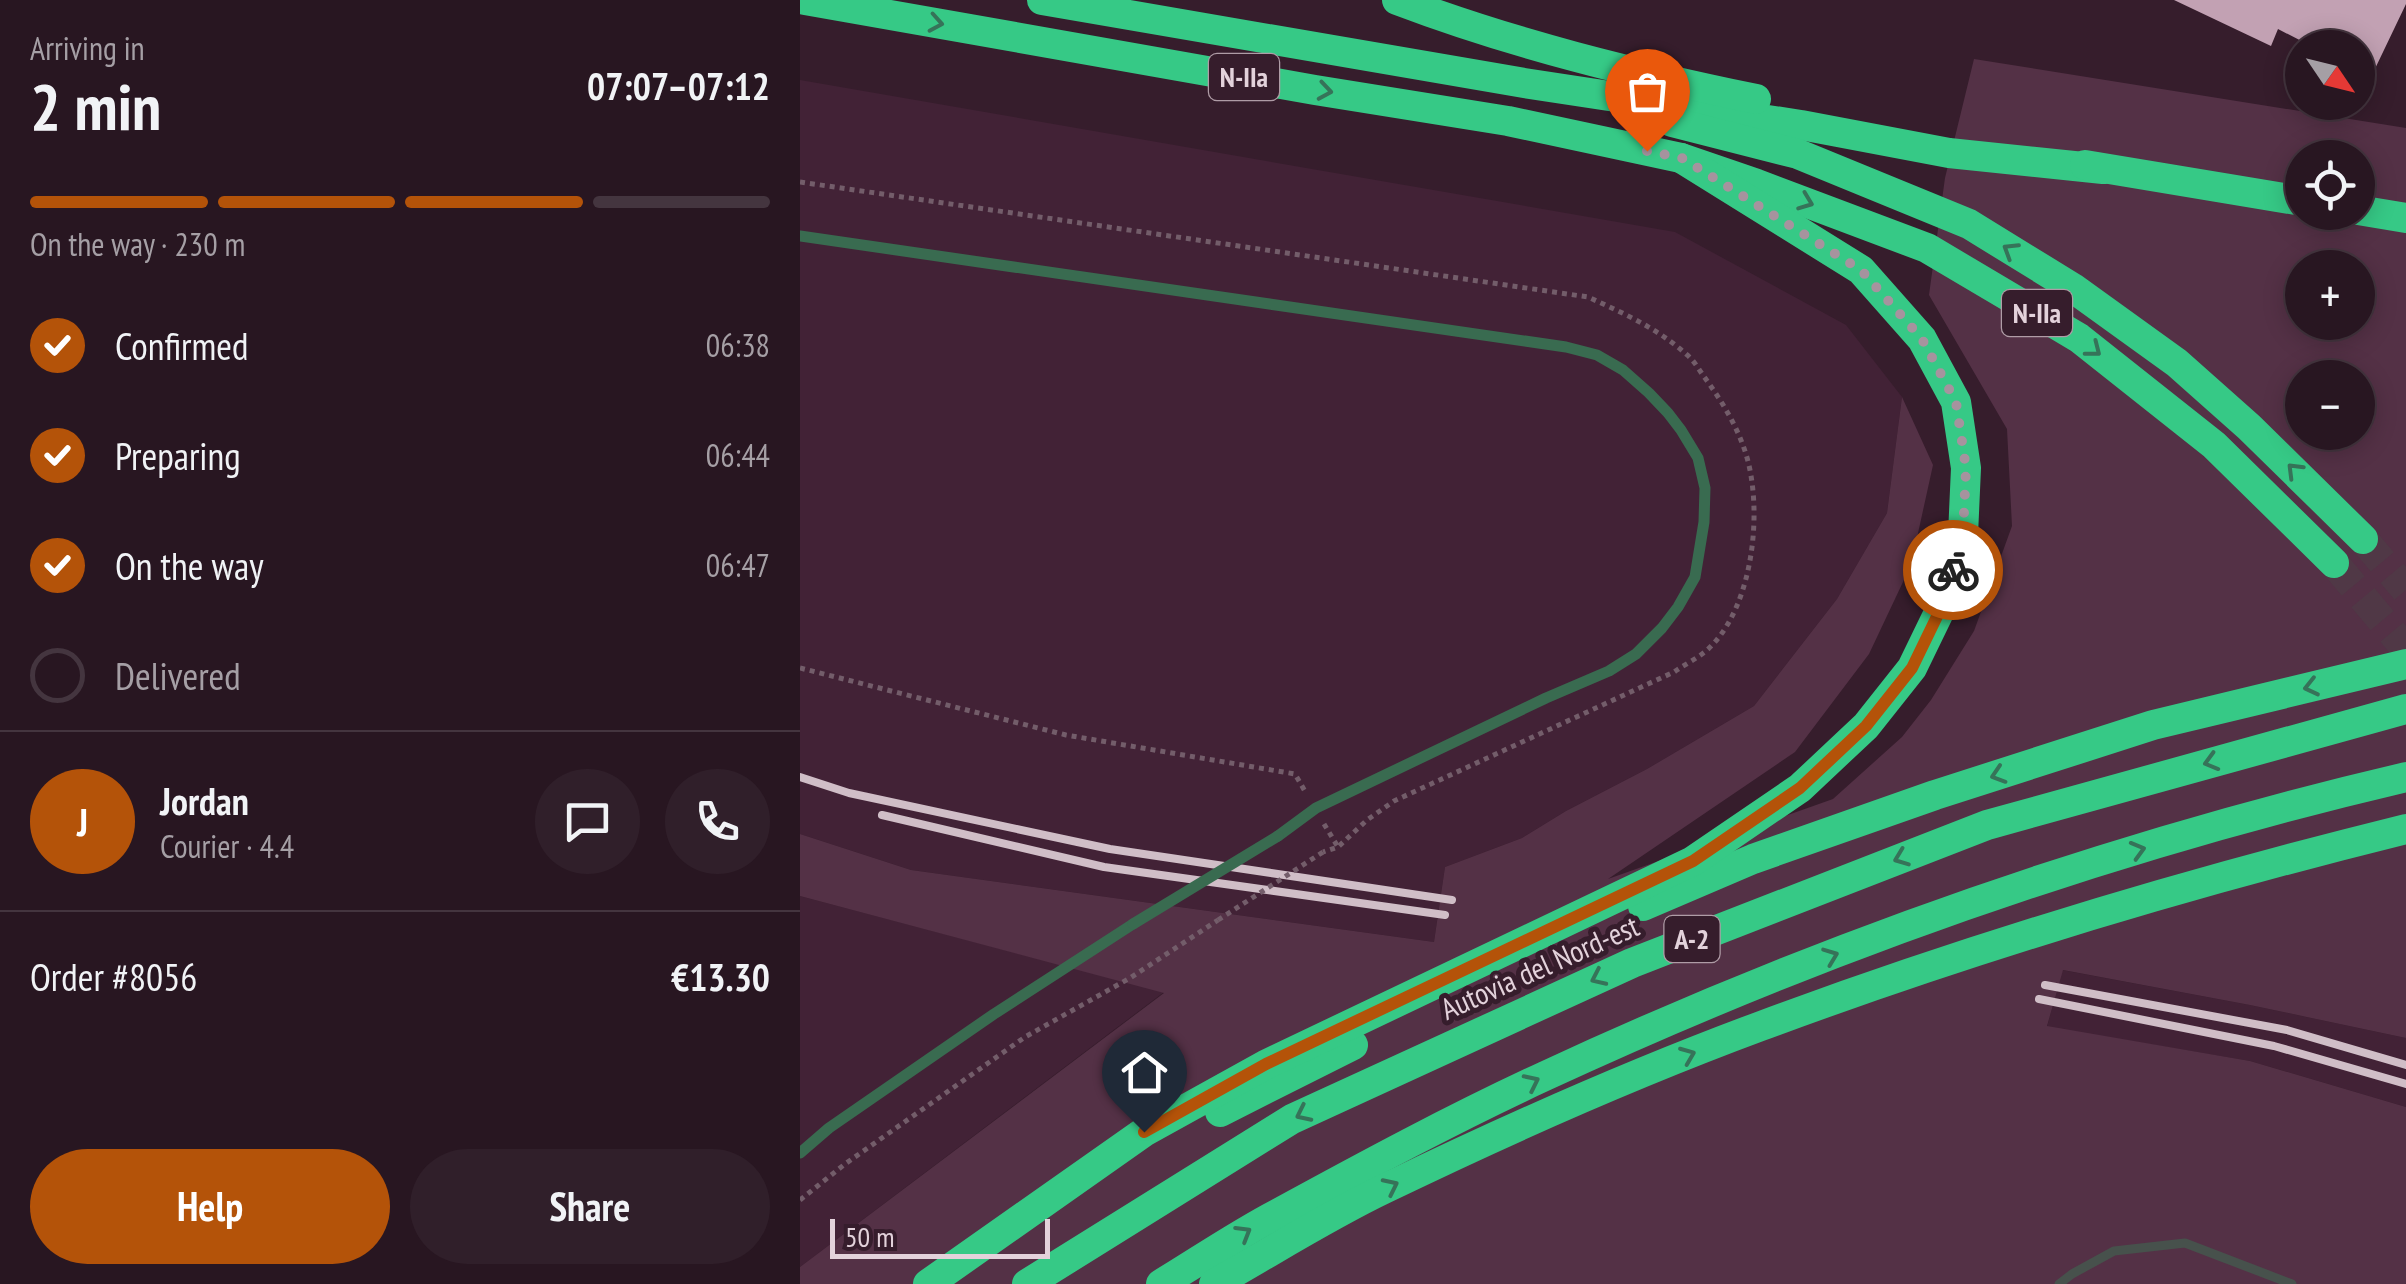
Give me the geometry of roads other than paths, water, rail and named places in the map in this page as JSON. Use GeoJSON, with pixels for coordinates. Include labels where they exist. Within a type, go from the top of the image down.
{"type":"FeatureCollection","features":[{"type":"Feature","properties":{"kind":"highway","name":"N-IIa"},"geometry":{"type":"LineString","coordinates":[[805,0],[1508,121],[1682,158],[1758,184],[1927,248],[2079,338],[2214,445],[2334,563]]}},
{"type":"Feature","properties":{"kind":"highway","name":"N-IIa"},"geometry":{"type":"LineString","coordinates":[[1042,0],[1524,83]]}},
{"type":"Feature","properties":{"kind":"highway"},"geometry":{"type":"LineString","coordinates":[[1398,0],[1524,41],[1705,88],[2103,168],[2285,198]]}},
{"type":"Feature","properties":{"kind":"highway"},"geometry":{"type":"LineString","coordinates":[[1524,83],[1801,124],[1949,153],[2103,168]]}},
{"type":"Feature","properties":{"kind":"highway"},"geometry":{"type":"LineString","coordinates":[[1524,83],[1798,154],[1969,224],[2072,288],[2177,362],[2363,539]]}},
{"type":"Feature","properties":{"kind":"highway"},"geometry":{"type":"LineString","coordinates":[[931,1284],[1144,1132],[1266,1064],[1693,861],[1800,788],[1866,726],[1912,668],[1944,602],[1963,534],[1966,468],[1956,402],[1922,339],[1861,270],[1682,158]]}},
{"type":"Feature","properties":{"kind":"highway"},"geometry":{"type":"LineString","coordinates":[[2375,213],[2406,218]]}},
{"type":"Feature","properties":{"kind":"highway"},"geometry":{"type":"LineString","coordinates":[[931,1284],[1169,1138],[1578,933],[1753,859],[2152,724],[2406,664]]}},
{"type":"Feature","properties":{"kind":"highway","name":"Autovia del Nord-est"},"geometry":{"type":"LineString","coordinates":[[1026,1284],[1292,1119],[1632,963],[1986,825],[2406,709]]}},
{"type":"Feature","properties":{"kind":"highway","name":"A-2"},"geometry":{"type":"LineString","coordinates":[[1161,1284],[1274,1216],[1408,1144],[1544,1076],[1680,1016],[1818,960],[2110,858],[2406,777]]}},
{"type":"Feature","properties":{"kind":"highway"},"geometry":{"type":"LineString","coordinates":[[1214,1284],[1382,1190],[1582,1098],[1758,1027],[2042,932],[2406,830]]}},
{"type":"Feature","properties":{"kind":"lane"},"geometry":{"type":"LineString","coordinates":[[800,236],[1597,355],[1623,370],[1682,430],[1698,458],[1705,488],[1695,577],[1662,628],[1636,654],[1609,671],[1316,808],[1278,836],[994,1014],[829,1128],[800,1153]]}},
{"type":"Feature","properties":{"kind":"waterway"},"geometry":{"type":"LineString","coordinates":[[2059,1284],[2114,1251],[2185,1243],[2292,1284]]}},
{"type":"Feature","properties":{"kind":"tunnel"},"geometry":{"type":"LineString","coordinates":[[2363,539],[2406,590]]}},
{"type":"Feature","properties":{"kind":"tunnel"},"geometry":{"type":"LineString","coordinates":[[2334,563],[2406,649]]}},
{"type":"Feature","properties":{"kind":"railway"},"geometry":{"type":"LineString","coordinates":[[800,777],[849,793],[1110,849],[1452,900]]}},
{"type":"Feature","properties":{"kind":"railway"},"geometry":{"type":"LineString","coordinates":[[882,815],[1104,867],[1445,915]]}},
{"type":"Feature","properties":{"kind":"railway"},"geometry":{"type":"LineString","coordinates":[[2045,985],[2287,1030],[2406,1065]]}},
{"type":"Feature","properties":{"kind":"railway"},"geometry":{"type":"LineString","coordinates":[[2039,999],[2274,1046],[2406,1084]]}}]}
